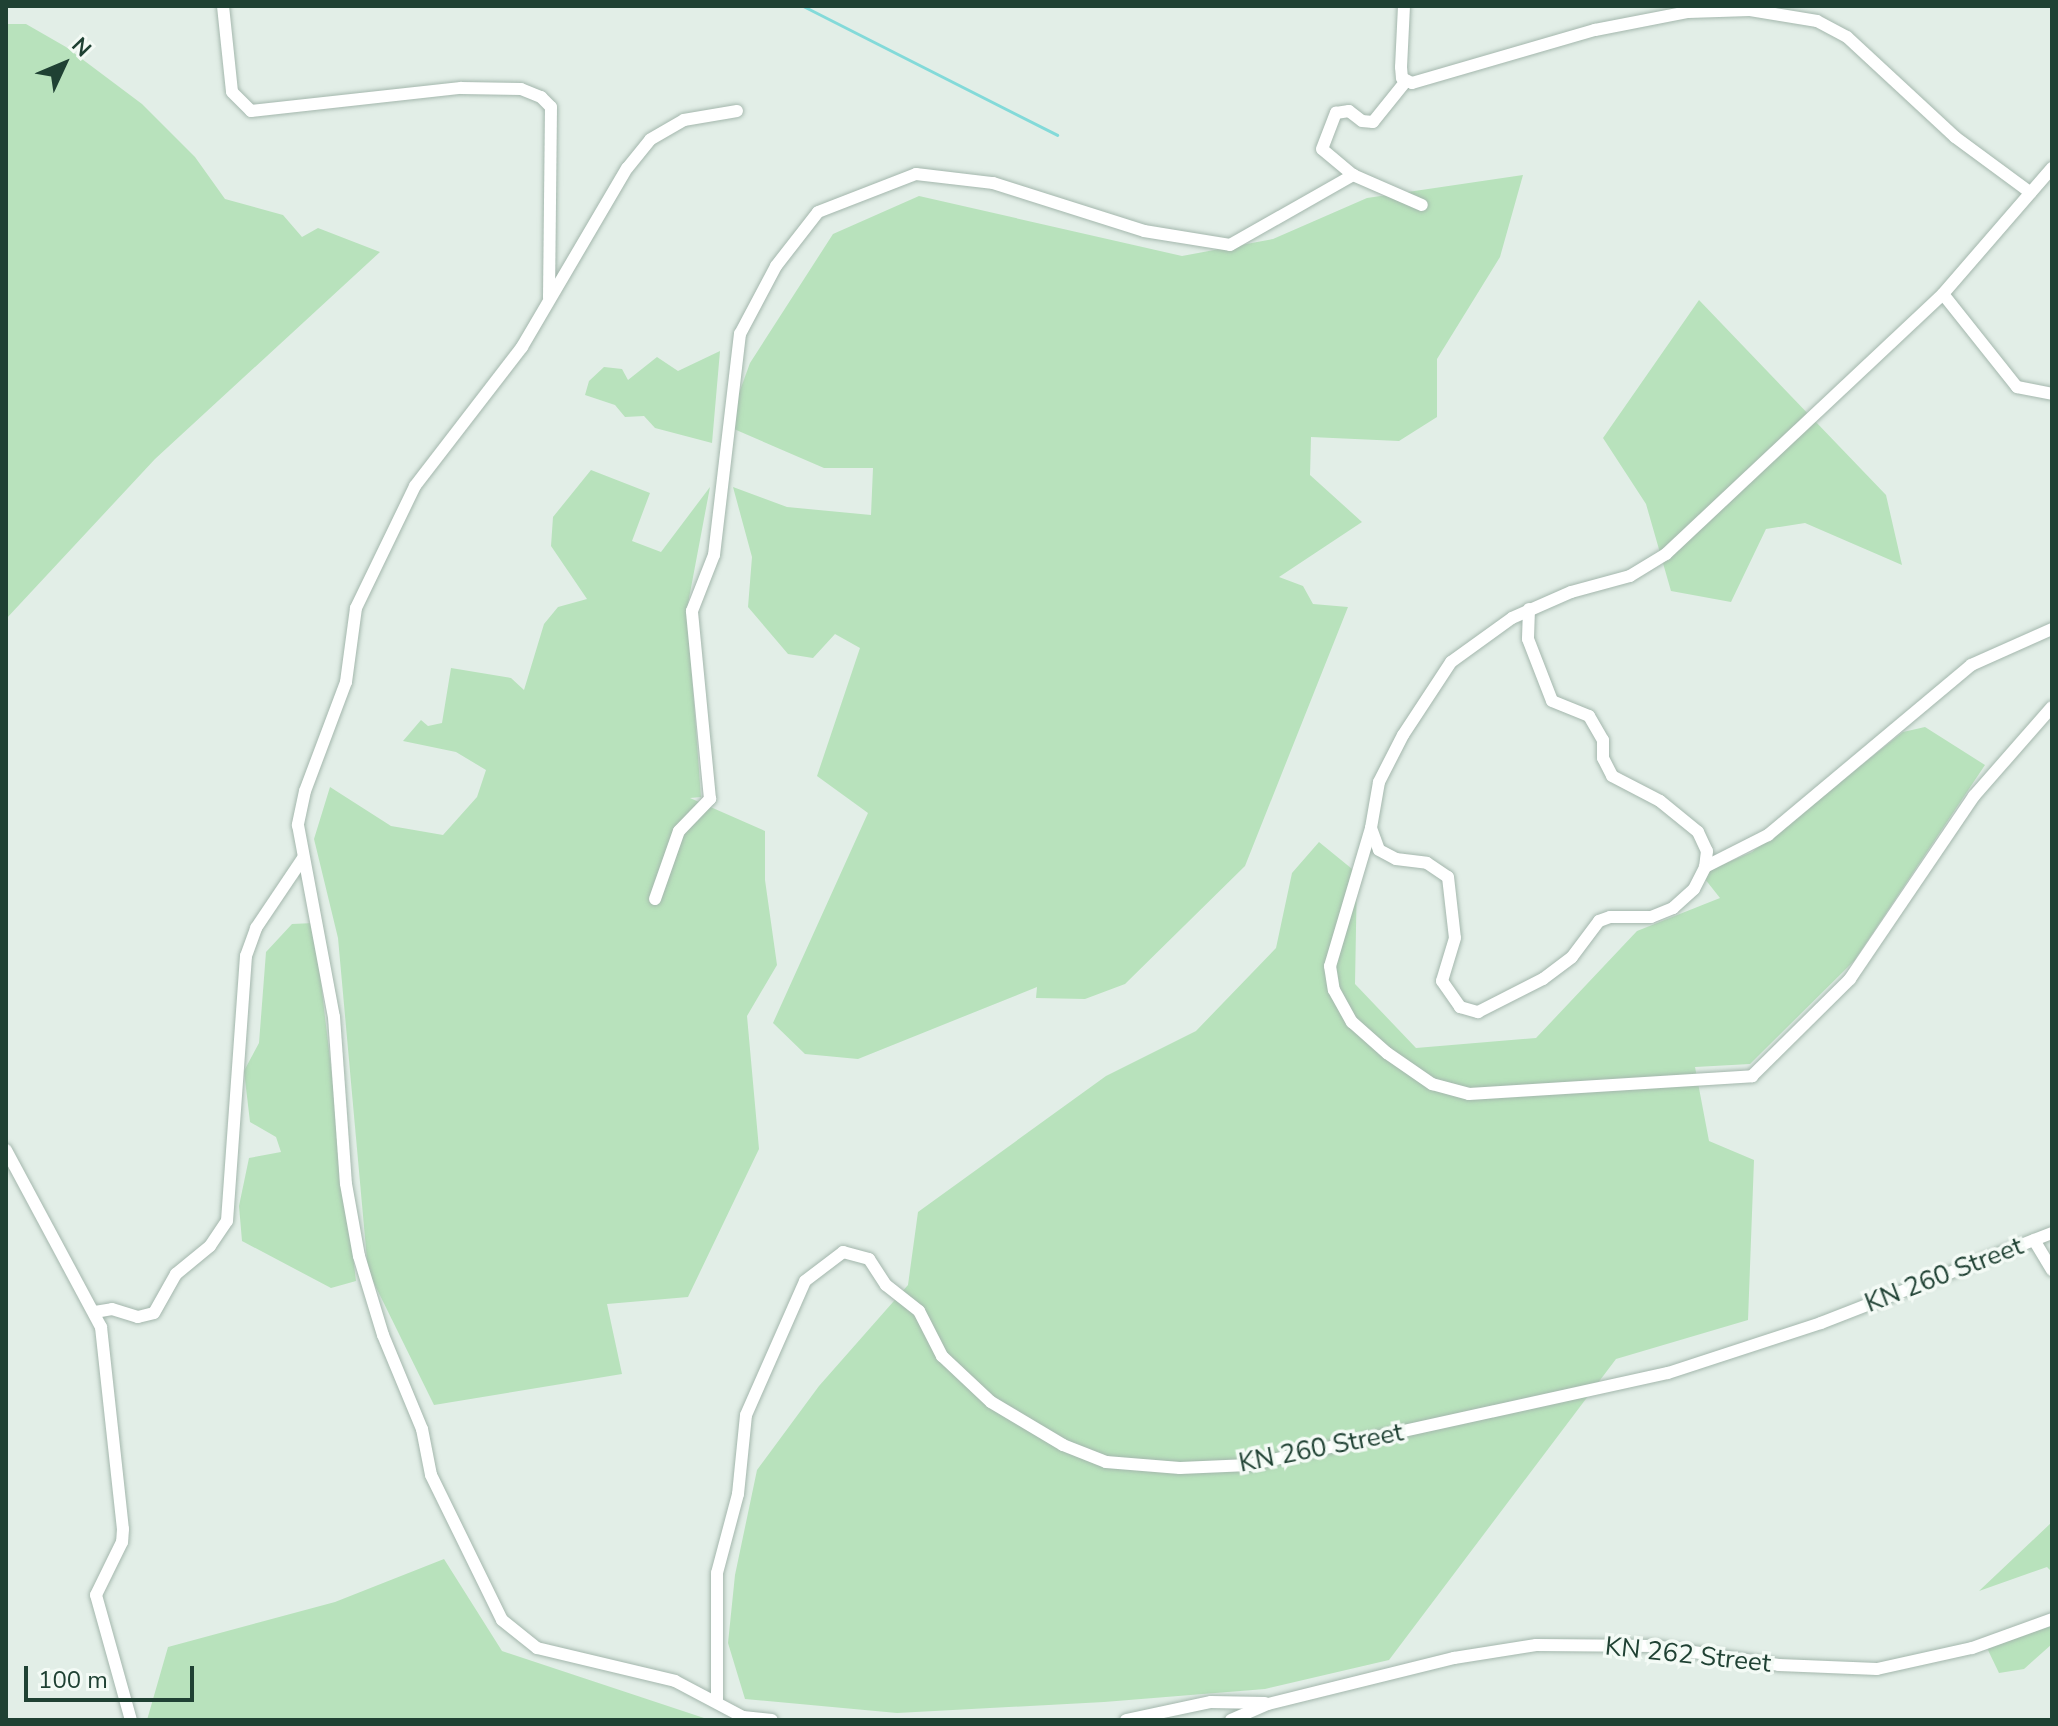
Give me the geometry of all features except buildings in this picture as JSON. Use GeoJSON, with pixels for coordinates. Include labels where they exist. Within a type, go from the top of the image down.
{"type":"FeatureCollection","features":[{"type":"Feature","properties":{"kind":"street"},"geometry":{"type":"LineString","coordinates":[[223,6],[232,92],[251,111],[461,88],[521,89],[541,97],[551,107],[549,301]]}},
{"type":"Feature","properties":{"kind":"street"},"geometry":{"type":"LineString","coordinates":[[1404,6],[1401,67],[1406,81]]}},
{"type":"Feature","properties":{"kind":"street"},"geometry":{"type":"LineString","coordinates":[[1422,205],[1353,175],[1322,149],[1336,113],[1349,111],[1362,121],[1373,122],[1406,81],[1595,30],[1688,12],[1786,15],[1817,21],[1847,37],[1955,137],[2031,193]]}},
{"type":"Feature","properties":{"kind":"street"},"geometry":{"type":"LineString","coordinates":[[737,111],[684,120],[650,140],[627,168],[489,396],[415,486],[356,608],[346,682],[305,791],[298,825],[318,914],[334,1017],[346,1184],[359,1256],[383,1335],[422,1429],[445,1509],[502,1620],[518,1638],[537,1648],[675,1681],[743,1717],[772,1720]]}},
{"type":"Feature","properties":{"kind":"street"},"geometry":{"type":"LineString","coordinates":[[2052,168],[1943,294],[1652,565],[1529,609],[1451,662],[1403,735],[1379,782],[1371,828],[1330,966],[1334,990],[1352,1022],[1432,1084],[1469,1094],[1543,1092],[1752,1076],[1850,979],[1974,796],[2052,707]]}},
{"type":"Feature","properties":{"kind":"street"},"geometry":{"type":"LineString","coordinates":[[655,899],[679,831],[710,799],[692,611],[714,555],[740,334],[776,266],[818,212],[916,174],[993,183],[1144,231],[1230,245],[1353,175]]}},
{"type":"Feature","properties":{"kind":"street"},"geometry":{"type":"LineString","coordinates":[[1943,294],[2017,387],[2052,394]]}},
{"type":"Feature","properties":{"kind":"street"},"geometry":{"type":"LineString","coordinates":[[1371,828],[1379,850],[1396,859],[1427,863],[1448,877],[1456,912],[1455,938],[1442,981],[1460,1007],[1478,1012],[1543,979],[1572,957],[1599,921],[1651,917],[1673,908],[1694,889],[1705,867],[1707,851],[1698,832],[1660,801],[1612,776],[1603,758],[1603,740],[1589,716],[1552,701],[1528,639],[1529,609]]}},
{"type":"Feature","properties":{"kind":"street"},"geometry":{"type":"LineString","coordinates":[[1705,867],[1768,835],[1971,665],[2052,629]]}},
{"type":"Feature","properties":{"kind":"street"},"geometry":{"type":"LineString","coordinates":[[95,1312],[112,1309],[138,1317],[154,1313],[176,1274],[202,1254],[227,1221],[246,956],[256,928],[303,858]]}},
{"type":"Feature","properties":{"kind":"street"},"geometry":{"type":"LineString","coordinates":[[6,1150],[95,1312],[103,1341],[123,1529],[122,1542],[96,1595],[131,1720]]}},
{"type":"Feature","properties":{"kind":"street","name":"KN 260 Street"},"geometry":{"type":"LineString","coordinates":[[717,1701],[717,1573],[738,1494],[746,1415],[805,1281],[843,1252],[869,1259],[886,1285],[919,1311],[942,1356],[991,1402],[1063,1445],[1106,1462],[1180,1468],[1249,1465],[1668,1373],[1821,1323],[2052,1233]]}},
{"type":"Feature","properties":{"kind":"street"},"geometry":{"type":"LineString","coordinates":[[2034,1240],[2052,1270]]}},
{"type":"Feature","properties":{"kind":"street","name":"KN 262 Street"},"geometry":{"type":"LineString","coordinates":[[1231,1720],[1268,1704],[1454,1658],[1536,1645],[1654,1646],[1779,1665],[1877,1669],[1972,1648],[2052,1619]]}},
{"type":"Feature","properties":{"kind":"street"},"geometry":{"type":"LineString","coordinates":[[1126,1720],[1211,1702],[1268,1704]]}},
{"type":"Feature","properties":{"kind":"green space"},"geometry":{"type":"Polygon","coordinates":[[[6,24],[26,24],[66,47],[142,104],[195,157],[225,199],[283,215],[302,237],[318,228],[380,252],[155,459],[6,619],[6,24]]]}},
{"type":"Feature","properties":{"kind":"green space"},"geometry":{"type":"Polygon","coordinates":[[[1523,175],[1500,257],[1437,359],[1437,417],[1399,441],[1311,437],[1310,475],[1362,522],[1279,577],[1303,586],[1313,604],[1348,607],[1245,866],[1125,984],[1085,999],[1036,998],[1037,987],[858,1059],[805,1054],[773,1023],[868,813],[817,776],[860,648],[835,634],[813,658],[788,654],[748,607],[752,557],[733,487],[787,507],[871,515],[873,468],[824,468],[727,426],[750,363],[833,234],[919,196],[1182,256],[1273,239],[1367,198],[1523,175]]]}},
{"type":"Feature","properties":{"kind":"green space"},"geometry":{"type":"Polygon","coordinates":[[[1699,300],[1886,495],[1902,565],[1805,523],[1766,529],[1731,602],[1671,591],[1646,504],[1603,438],[1699,300]]]}},
{"type":"Feature","properties":{"kind":"green space"},"geometry":{"type":"Polygon","coordinates":[[[720,351],[712,443],[655,428],[644,416],[625,417],[615,405],[585,395],[589,381],[604,367],[622,369],[628,380],[657,357],[678,371],[720,351]]]}},
{"type":"Feature","properties":{"kind":"green space"},"geometry":{"type":"Polygon","coordinates":[[[591,470],[650,493],[632,541],[661,552],[710,487],[687,609],[701,797],[690,798],[765,831],[765,880],[777,965],[747,1016],[759,1149],[688,1297],[607,1304],[622,1374],[434,1405],[368,1271],[338,938],[314,839],[330,787],[391,826],[443,835],[477,797],[486,770],[456,752],[403,741],[421,720],[428,726],[442,723],[451,668],[511,678],[524,690],[544,624],[558,607],[587,599],[551,546],[553,517],[591,470]]]}},
{"type":"Feature","properties":{"kind":"green space"},"geometry":{"type":"Polygon","coordinates":[[[1925,727],[1985,765],[1854,961],[1750,1064],[1695,1067],[1709,1141],[1754,1160],[1748,1320],[1616,1359],[1389,1660],[1265,1689],[1104,1702],[897,1713],[745,1699],[728,1643],[735,1575],[757,1470],[819,1386],[908,1285],[918,1212],[1106,1076],[1196,1031],[1276,948],[1292,873],[1319,842],[1357,873],[1355,984],[1416,1048],[1536,1038],[1637,931],[1720,898],[1701,874],[1752,852],[1903,732],[1925,727]]]}},
{"type":"Feature","properties":{"kind":"green space"},"geometry":{"type":"Polygon","coordinates":[[[314,923],[356,1281],[331,1288],[242,1241],[239,1206],[249,1158],[281,1152],[276,1137],[250,1122],[244,1071],[259,1043],[266,952],[292,924],[314,923]]]}},
{"type":"Feature","properties":{"kind":"green space"},"geometry":{"type":"Polygon","coordinates":[[[2052,1522],[2052,1572],[2047,1567],[1979,1591],[2052,1522]]]}},
{"type":"Feature","properties":{"kind":"green space"},"geometry":{"type":"Polygon","coordinates":[[[444,1559],[502,1651],[704,1718],[738,1720],[147,1720],[168,1647],[335,1602],[444,1559]]]}},
{"type":"Feature","properties":{"kind":"green space"},"geometry":{"type":"Polygon","coordinates":[[[2051,1624],[2052,1644],[2024,1669],[1999,1673],[1987,1648],[2051,1624]]]}},
{"type":"Feature","properties":{"kind":"waterway"},"geometry":{"type":"LineString","coordinates":[[803,6],[1057,135]]}}]}
